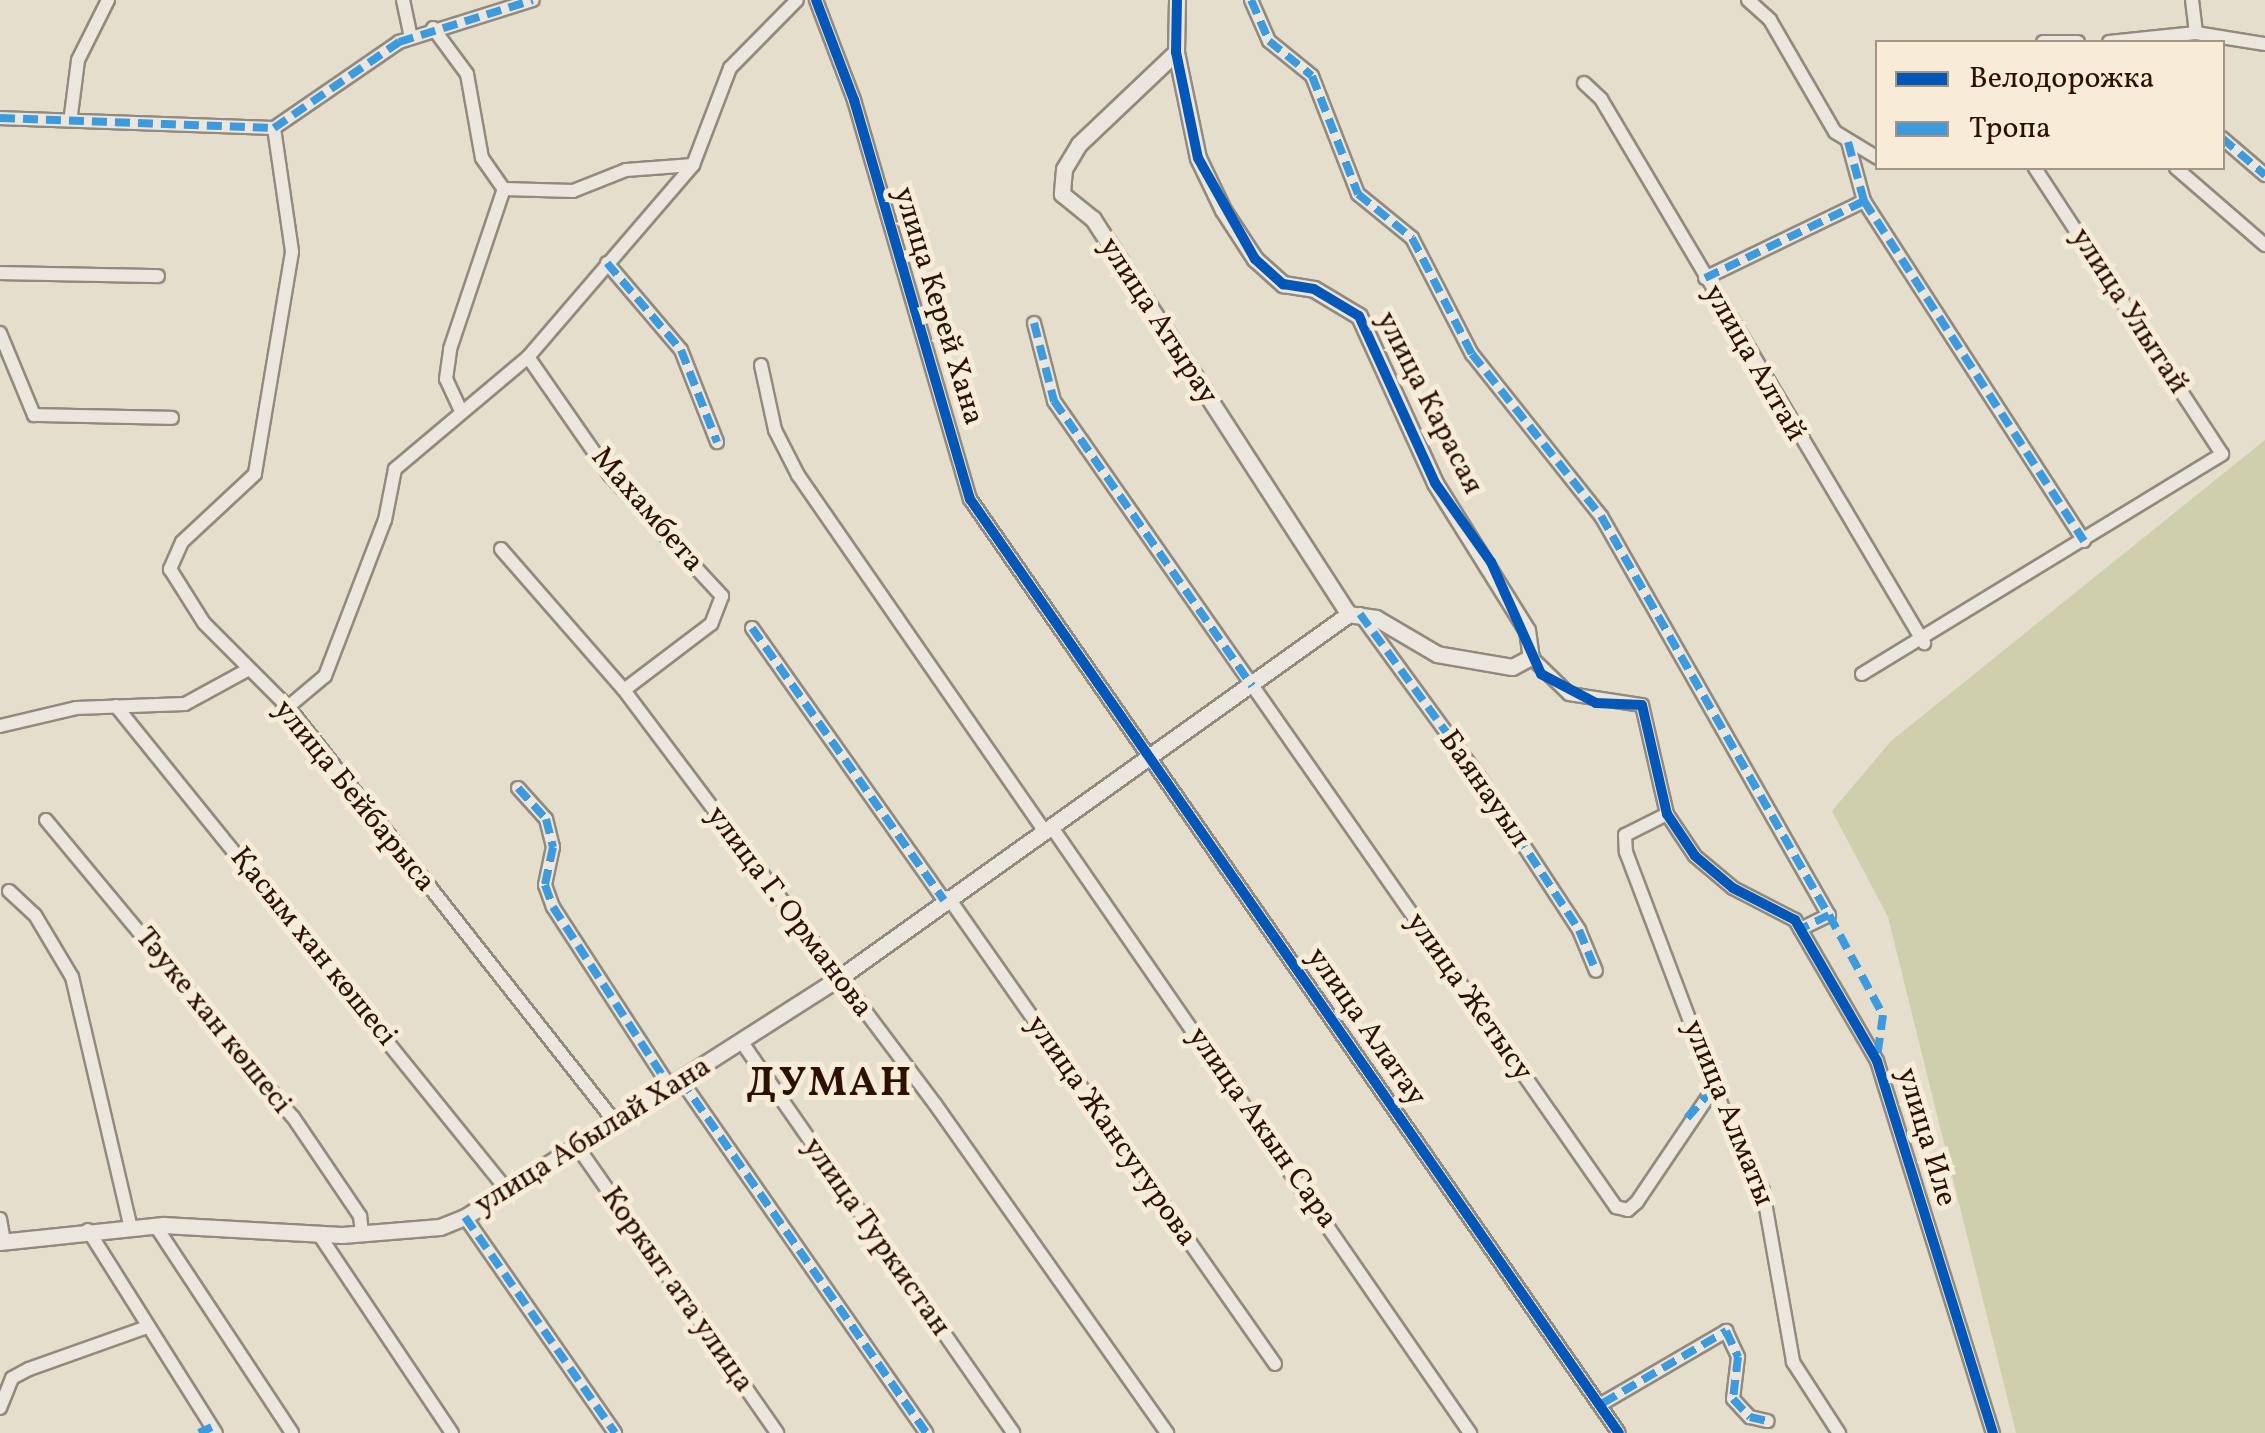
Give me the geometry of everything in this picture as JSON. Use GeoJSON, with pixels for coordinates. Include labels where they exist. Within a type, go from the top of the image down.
{"type":"FeatureCollection","features":[{"type":"Feature","properties":{"kind":"street"},"geometry":{"type":"LineString","coordinates":[[71,115],[78,60],[108,0]]}},
{"type":"Feature","properties":{"kind":"street"},"geometry":{"type":"LineString","coordinates":[[403,0],[411,37]]}},
{"type":"Feature","properties":{"kind":"street"},"geometry":{"type":"LineString","coordinates":[[0,118],[71,115],[274,128],[411,37],[533,0]]}},
{"type":"Feature","properties":{"kind":"street"},"geometry":{"type":"LineString","coordinates":[[288,707],[324,676],[385,520],[395,469],[528,357],[693,164],[730,68],[798,0]]}},
{"type":"Feature","properties":{"kind":"street","name":"улица Керей Хана"},"geometry":{"type":"LineString","coordinates":[[816,0],[854,100],[970,499],[1148,758]]}},
{"type":"Feature","properties":{"kind":"street","name":"улица Карасая"},"geometry":{"type":"LineString","coordinates":[[1177,0],[1176,52],[1198,158],[1223,210],[1255,259],[1284,284],[1314,289],[1359,316],[1435,484],[1527,630],[1531,657]]}},
{"type":"Feature","properties":{"kind":"street"},"geometry":{"type":"LineString","coordinates":[[1251,0],[1269,41],[1312,76],[1358,194],[1412,238],[1472,354],[1601,516],[1830,916],[1800,928]]}},
{"type":"Feature","properties":{"kind":"street"},"geometry":{"type":"LineString","coordinates":[[1748,0],[1770,20],[1803,85],[1848,142],[1873,158]]}},
{"type":"Feature","properties":{"kind":"street"},"geometry":{"type":"LineString","coordinates":[[2192,0],[2196,33]]}},
{"type":"Feature","properties":{"kind":"street"},"geometry":{"type":"LineString","coordinates":[[432,28],[457,53],[482,158],[504,189]]}},
{"type":"Feature","properties":{"kind":"street"},"geometry":{"type":"LineString","coordinates":[[2130,40],[2196,33],[2265,44]]}},
{"type":"Feature","properties":{"kind":"street","name":"улица Атырау"},"geometry":{"type":"LineString","coordinates":[[1176,52],[1078,144],[1064,170],[1062,194],[1093,218],[1355,614]]}},
{"type":"Feature","properties":{"kind":"street","name":"улица Алтай"},"geometry":{"type":"LineString","coordinates":[[1584,83],[1924,643]]}},
{"type":"Feature","properties":{"kind":"street","name":"улица Бейбарыса"},"geometry":{"type":"LineString","coordinates":[[274,128],[292,252],[255,474],[170,558],[204,623],[288,707],[615,1122]]}},
{"type":"Feature","properties":{"kind":"street"},"geometry":{"type":"LineString","coordinates":[[2225,141],[2265,174]]}},
{"type":"Feature","properties":{"kind":"street"},"geometry":{"type":"LineString","coordinates":[[1848,142],[1864,201],[2084,541],[1924,643],[1862,674]]}},
{"type":"Feature","properties":{"kind":"street"},"geometry":{"type":"LineString","coordinates":[[504,189],[573,191],[626,170],[693,164]]}},
{"type":"Feature","properties":{"kind":"street","name":"улица Улытай"},"geometry":{"type":"LineString","coordinates":[[2036,170],[2222,454],[2084,541]]}},
{"type":"Feature","properties":{"kind":"street"},"geometry":{"type":"LineString","coordinates":[[2178,170],[2265,245]]}},
{"type":"Feature","properties":{"kind":"street"},"geometry":{"type":"LineString","coordinates":[[461,410],[446,379],[450,350],[504,189]]}},
{"type":"Feature","properties":{"kind":"street"},"geometry":{"type":"LineString","coordinates":[[1705,278],[1864,201]]}},
{"type":"Feature","properties":{"kind":"street"},"geometry":{"type":"LineString","coordinates":[[607,264],[681,350],[717,442]]}},
{"type":"Feature","properties":{"kind":"street"},"geometry":{"type":"LineString","coordinates":[[0,274],[158,276]]}},
{"type":"Feature","properties":{"kind":"street"},"geometry":{"type":"LineString","coordinates":[[1034,323],[1054,402],[1252,686]]}},
{"type":"Feature","properties":{"kind":"street"},"geometry":{"type":"LineString","coordinates":[[0,333],[34,415],[172,418]]}},
{"type":"Feature","properties":{"kind":"street","name":"Махамбета"},"geometry":{"type":"LineString","coordinates":[[528,357],[610,476],[722,596],[711,624],[624,690]]}},
{"type":"Feature","properties":{"kind":"street","name":"улица Акын Сара"},"geometry":{"type":"LineString","coordinates":[[761,365],[775,430],[798,475],[1470,1433]]}},
{"type":"Feature","properties":{"kind":"street","name":"улица Г. Орманова"},"geometry":{"type":"LineString","coordinates":[[501,549],[624,690],[839,978],[1167,1433]]}},
{"type":"Feature","properties":{"kind":"street"},"geometry":{"type":"LineString","coordinates":[[1355,614],[1437,654],[1512,667],[1531,657]]}},
{"type":"Feature","properties":{"kind":"street","name":"улица Абылай Хана"},"geometry":{"type":"LineString","coordinates":[[2,1241],[155,1225],[362,1233],[440,1227],[465,1217],[839,978],[1355,614]]}},
{"type":"Feature","properties":{"kind":"street","name":"Баянауыл"},"geometry":{"type":"LineString","coordinates":[[1355,614],[1480,777],[1579,930],[1596,971]]}},
{"type":"Feature","properties":{"kind":"street","name":"улица Жансугурова"},"geometry":{"type":"LineString","coordinates":[[752,628],[1275,1364]]}},
{"type":"Feature","properties":{"kind":"street","name":"улица Иле"},"geometry":{"type":"LineString","coordinates":[[1531,657],[1569,694],[1642,706],[1667,814],[1695,856],[1800,928],[1877,1062],[1993,1433]]}},
{"type":"Feature","properties":{"kind":"street"},"geometry":{"type":"LineString","coordinates":[[0,726],[116,706],[185,704],[247,670]]}},
{"type":"Feature","properties":{"kind":"street","name":"улица Жетысу"},"geometry":{"type":"LineString","coordinates":[[1252,686],[1616,1207],[1628,1210],[1637,1202],[1687,1118],[1716,1085]]}},
{"type":"Feature","properties":{"kind":"street","name":"Қасым хан көшесі"},"geometry":{"type":"LineString","coordinates":[[116,706],[507,1190]]}},
{"type":"Feature","properties":{"kind":"street","name":"улица Алатау"},"geometry":{"type":"LineString","coordinates":[[1148,758],[1540,1327],[1603,1403],[1619,1433]]}},
{"type":"Feature","properties":{"kind":"street"},"geometry":{"type":"LineString","coordinates":[[518,788],[546,819],[554,847],[545,885],[553,906],[926,1433]]}},
{"type":"Feature","properties":{"kind":"street","name":"улица Алматы"},"geometry":{"type":"LineString","coordinates":[[1667,814],[1625,835],[1626,852],[1778,1242],[1793,1362],[1839,1433]]}},
{"type":"Feature","properties":{"kind":"street","name":"Тәуке хан көшесі"},"geometry":{"type":"LineString","coordinates":[[46,820],[294,1117],[360,1216],[362,1233]]}},
{"type":"Feature","properties":{"kind":"street"},"geometry":{"type":"LineString","coordinates":[[9,891],[35,915],[72,977],[130,1226]]}},
{"type":"Feature","properties":{"kind":"street","name":"улица Туркистан"},"geometry":{"type":"LineString","coordinates":[[741,1041],[1012,1433]]}},
{"type":"Feature","properties":{"kind":"street","name":"Коркыт ата улица"},"geometry":{"type":"LineString","coordinates":[[577,1146],[778,1433]]}},
{"type":"Feature","properties":{"kind":"street"},"geometry":{"type":"LineString","coordinates":[[465,1217],[615,1433]]}},
{"type":"Feature","properties":{"kind":"street"},"geometry":{"type":"LineString","coordinates":[[0,1220],[2,1241]]}},
{"type":"Feature","properties":{"kind":"street"},"geometry":{"type":"LineString","coordinates":[[155,1225],[292,1433]]}},
{"type":"Feature","properties":{"kind":"street"},"geometry":{"type":"LineString","coordinates":[[88,1230],[209,1431]]}},
{"type":"Feature","properties":{"kind":"street"},"geometry":{"type":"LineString","coordinates":[[318,1233],[452,1433]]}},
{"type":"Feature","properties":{"kind":"street"},"geometry":{"type":"LineString","coordinates":[[0,1408],[12,1378],[147,1327]]}},
{"type":"Feature","properties":{"kind":"street"},"geometry":{"type":"LineString","coordinates":[[1603,1403],[1726,1331],[1738,1357],[1733,1399],[1750,1417],[1768,1421]]}},
{"type":"Feature","properties":{"kind":"green space"},"geometry":{"type":"Polygon","coordinates":[[[2265,440],[2265,1433],[2016,1433],[1888,917],[1832,811],[1891,741],[2265,440]]]}},
{"type":"Feature","properties":{"kind":"marked path"},"geometry":{"type":"LineString","coordinates":[[0,118],[274,128],[399,42],[533,0]]}},
{"type":"Feature","properties":{"kind":"marked path"},"geometry":{"type":"LineString","coordinates":[[1251,0],[1269,41],[1312,76],[1358,194],[1412,238],[1472,354],[1601,516],[1829,915],[1800,929]]}},
{"type":"Feature","properties":{"kind":"marked path"},"geometry":{"type":"LineString","coordinates":[[2225,141],[2265,175]]}},
{"type":"Feature","properties":{"kind":"marked path"},"geometry":{"type":"LineString","coordinates":[[1848,142],[1864,201],[2084,541]]}},
{"type":"Feature","properties":{"kind":"marked path"},"geometry":{"type":"LineString","coordinates":[[1705,278],[1864,201]]}},
{"type":"Feature","properties":{"kind":"marked path"},"geometry":{"type":"LineString","coordinates":[[607,263],[681,350],[717,442]]}},
{"type":"Feature","properties":{"kind":"marked path"},"geometry":{"type":"LineString","coordinates":[[1034,323],[1054,401],[1252,686]]}},
{"type":"Feature","properties":{"kind":"marked path"},"geometry":{"type":"LineString","coordinates":[[1360,614],[1479,777],[1579,930],[1596,971]]}},
{"type":"Feature","properties":{"kind":"marked path"},"geometry":{"type":"LineString","coordinates":[[752,628],[944,900]]}},
{"type":"Feature","properties":{"kind":"marked path"},"geometry":{"type":"LineString","coordinates":[[518,788],[546,819],[553,847],[545,885],[553,907],[670,1087]]}},
{"type":"Feature","properties":{"kind":"marked path"},"geometry":{"type":"LineString","coordinates":[[1829,915],[1883,1015],[1877,1057]]}},
{"type":"Feature","properties":{"kind":"marked path"},"geometry":{"type":"LineString","coordinates":[[681,1080],[926,1433]]}},
{"type":"Feature","properties":{"kind":"marked path"},"geometry":{"type":"LineString","coordinates":[[1687,1118],[1716,1085]]}},
{"type":"Feature","properties":{"kind":"marked path"},"geometry":{"type":"LineString","coordinates":[[465,1217],[615,1433]]}},
{"type":"Feature","properties":{"kind":"marked path"},"geometry":{"type":"LineString","coordinates":[[1603,1403],[1726,1331],[1738,1357],[1733,1399],[1750,1417],[1768,1421]]}},
{"type":"Feature","properties":{"kind":"marked path"},"geometry":{"type":"LineString","coordinates":[[199,1433],[212,1427]]}},
{"type":"Feature","properties":{"kind":"cycle path"},"geometry":{"type":"LineString","coordinates":[[816,0],[854,100],[970,499],[1619,1433]]}},
{"type":"Feature","properties":{"kind":"cycle path"},"geometry":{"type":"LineString","coordinates":[[1177,0],[1176,52],[1198,158],[1255,259],[1283,284],[1314,289],[1359,316],[1435,483],[1491,562],[1541,674],[1596,703],[1642,705],[1667,814],[1695,856],[1733,888],[1795,920],[1877,1061],[1993,1433]]}},
{"type":"Feature","properties":{"kind":"district","name":"ДУМАН"},"geometry":{"type":"Point","coordinates":[830,1085]}}]}
